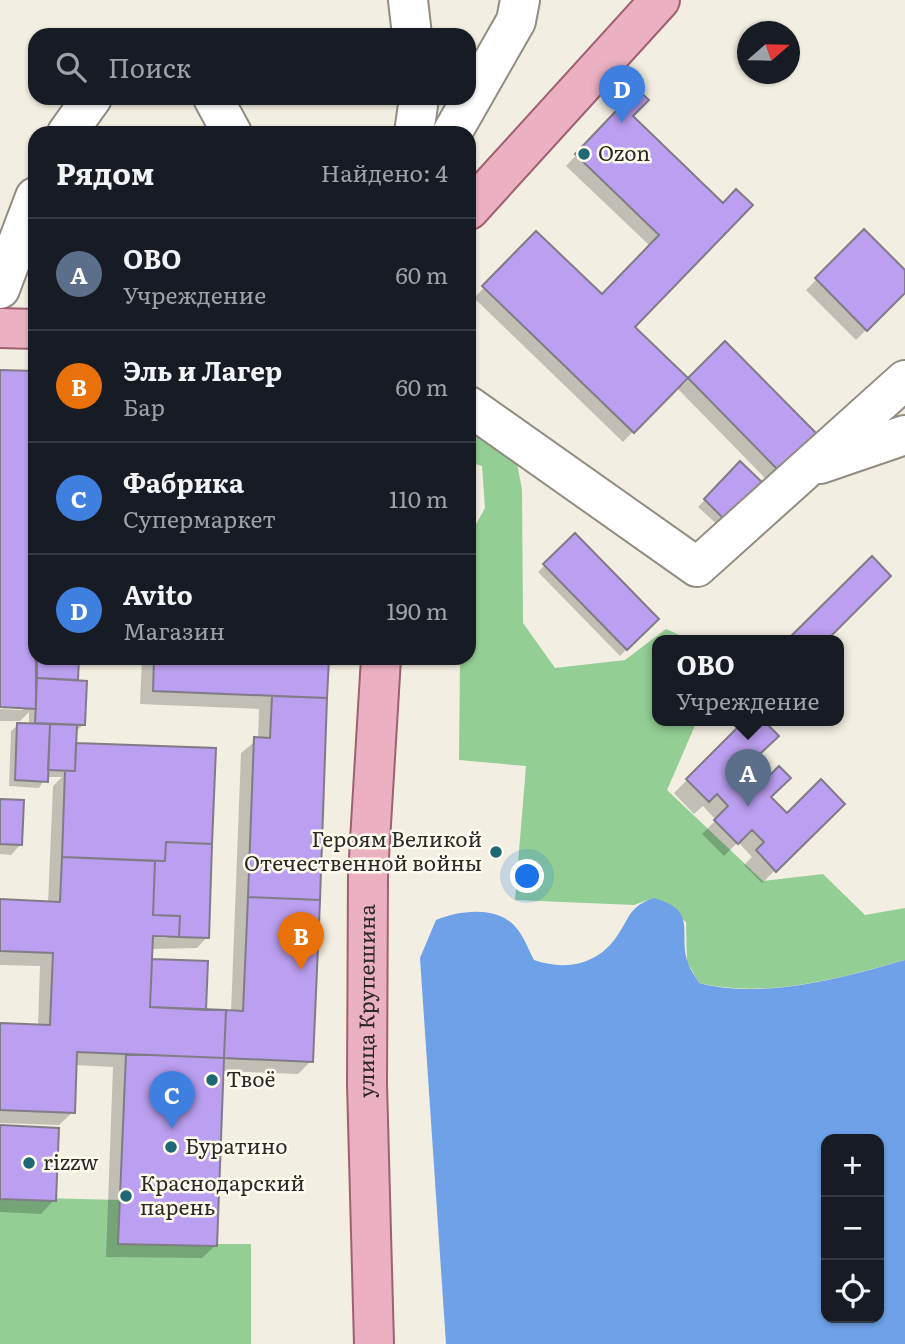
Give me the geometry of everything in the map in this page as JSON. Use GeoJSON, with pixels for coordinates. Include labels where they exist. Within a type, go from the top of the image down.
{"type":"FeatureCollection","features":[{"type":"Feature","properties":{"kind":"main road"},"geometry":{"type":"LineString","coordinates":[[476,202],[660,0]]}},
{"type":"Feature","properties":{"kind":"main road"},"geometry":{"type":"LineString","coordinates":[[0,328],[28,329]]}},
{"type":"Feature","properties":{"kind":"main road","name":"улица Крупешина"},"geometry":{"type":"LineString","coordinates":[[374,1344],[367,1084],[368,887],[381,665]]}},
{"type":"Feature","properties":{"kind":"lane"},"geometry":{"type":"LineString","coordinates":[[408,0],[411,28]]}},
{"type":"Feature","properties":{"kind":"lane"},"geometry":{"type":"LineString","coordinates":[[476,91],[516,21],[520,0]]}},
{"type":"Feature","properties":{"kind":"lane"},"geometry":{"type":"LineString","coordinates":[[72,126],[87,105]]}},
{"type":"Feature","properties":{"kind":"lane"},"geometry":{"type":"LineString","coordinates":[[217,105],[228,126]]}},
{"type":"Feature","properties":{"kind":"lane"},"geometry":{"type":"LineString","coordinates":[[415,126],[418,105]]}},
{"type":"Feature","properties":{"kind":"lane"},"geometry":{"type":"LineString","coordinates":[[456,126],[468,105]]}},
{"type":"Feature","properties":{"kind":"lane"},"geometry":{"type":"LineString","coordinates":[[0,289],[28,215]]}},
{"type":"Feature","properties":{"kind":"lane"},"geometry":{"type":"LineString","coordinates":[[476,411],[697,567],[905,380]]}},
{"type":"Feature","properties":{"kind":"lane"},"geometry":{"type":"LineString","coordinates":[[805,470],[905,435]]}},
{"type":"Feature","properties":{"kind":"green space"},"geometry":{"type":"Polygon","coordinates":[[[476,426],[516,458],[522,490],[523,623],[555,668],[625,660],[652,640],[652,726],[695,726],[667,790],[763,881],[823,874],[865,915],[905,908],[905,960],[803,984],[750,989],[724,987],[699,983],[687,962],[686,922],[653,898],[634,905],[515,900],[526,766],[459,760],[460,665],[476,665],[476,524],[485,508],[482,466],[476,464],[476,426]]]}},
{"type":"Feature","properties":{"kind":"green space"},"geometry":{"type":"Polygon","coordinates":[[[666,629],[680,635],[658,635],[666,629]]]}},
{"type":"Feature","properties":{"kind":"green space"},"geometry":{"type":"Polygon","coordinates":[[[0,1197],[120,1200],[119,1244],[251,1244],[251,1344],[0,1344],[0,1197]]]}},
{"type":"Feature","properties":{"kind":"water"},"geometry":{"type":"Polygon","coordinates":[[[653,898],[677,909],[684,924],[685,952],[689,966],[699,983],[723,988],[802,985],[905,960],[905,1344],[446,1344],[420,958],[436,920],[468,912],[501,916],[518,930],[534,960],[569,965],[600,954],[617,936],[634,909],[653,898]]]}},
{"type":"Feature","properties":{"kind":"building"},"geometry":{"type":"Polygon","coordinates":[[[637,89],[649,100],[633,116],[723,203],[736,189],[753,205],[635,327],[688,378],[634,433],[482,286],[536,231],[602,294],[659,235],[575,154],[637,89]]]}},
{"type":"Feature","properties":{"kind":"building"},"geometry":{"type":"Polygon","coordinates":[[[864,229],[905,270],[905,293],[867,331],[815,278],[864,229]]]}},
{"type":"Feature","properties":{"kind":"building"},"geometry":{"type":"Polygon","coordinates":[[[725,341],[816,433],[778,470],[688,378],[725,341]]]}},
{"type":"Feature","properties":{"kind":"building"},"geometry":{"type":"Polygon","coordinates":[[[0,370],[28,371],[28,665],[36,665],[36,709],[0,707],[0,370]]]}},
{"type":"Feature","properties":{"kind":"building"},"geometry":{"type":"Polygon","coordinates":[[[740,461],[766,486],[729,524],[704,499],[740,461]]]}},
{"type":"Feature","properties":{"kind":"building"},"geometry":{"type":"Polygon","coordinates":[[[575,533],[659,619],[627,650],[543,564],[575,533]]]}},
{"type":"Feature","properties":{"kind":"building"},"geometry":{"type":"Polygon","coordinates":[[[872,556],[891,576],[832,635],[792,635],[872,556]]]}},
{"type":"Feature","properties":{"kind":"building"},"geometry":{"type":"Polygon","coordinates":[[[37,665],[79,665],[78,680],[37,678],[37,665]]]}},
{"type":"Feature","properties":{"kind":"building"},"geometry":{"type":"Polygon","coordinates":[[[154,665],[329,665],[327,698],[153,691],[154,665]]]}},
{"type":"Feature","properties":{"kind":"building"},"geometry":{"type":"Polygon","coordinates":[[[37,678],[87,681],[85,725],[35,723],[37,678]]]}},
{"type":"Feature","properties":{"kind":"building"},"geometry":{"type":"Polygon","coordinates":[[[272,696],[327,698],[320,900],[248,897],[254,737],[270,738],[272,696]]]}},
{"type":"Feature","properties":{"kind":"building"},"geometry":{"type":"Polygon","coordinates":[[[17,723],[50,724],[48,782],[15,780],[17,723]]]}},
{"type":"Feature","properties":{"kind":"building"},"geometry":{"type":"Polygon","coordinates":[[[50,724],[77,725],[75,771],[48,770],[50,724]]]}},
{"type":"Feature","properties":{"kind":"building"},"geometry":{"type":"Polygon","coordinates":[[[739,726],[769,726],[779,736],[744,769],[760,785],[779,766],[791,778],[771,797],[787,813],[821,779],[845,804],[776,872],[756,850],[764,842],[752,830],[738,844],[714,820],[728,806],[717,794],[709,802],[686,779],[739,726]]]}},
{"type":"Feature","properties":{"kind":"building"},"geometry":{"type":"Polygon","coordinates":[[[76,743],[216,748],[212,844],[166,842],[165,861],[62,857],[65,771],[75,771],[76,743]]]}},
{"type":"Feature","properties":{"kind":"building"},"geometry":{"type":"Polygon","coordinates":[[[0,799],[24,800],[22,845],[0,844],[0,799]]]}},
{"type":"Feature","properties":{"kind":"building"},"geometry":{"type":"Polygon","coordinates":[[[166,842],[212,844],[209,938],[179,937],[180,916],[153,915],[155,861],[165,861],[166,842]]]}},
{"type":"Feature","properties":{"kind":"building"},"geometry":{"type":"Polygon","coordinates":[[[62,857],[155,861],[153,915],[180,916],[179,937],[153,936],[150,1007],[226,1010],[224,1058],[77,1052],[75,1113],[0,1110],[0,1023],[50,1025],[53,953],[0,951],[0,899],[60,902],[62,857]]]}},
{"type":"Feature","properties":{"kind":"building"},"geometry":{"type":"Polygon","coordinates":[[[248,897],[320,900],[313,1062],[224,1058],[226,1010],[243,1011],[248,897]]]}},
{"type":"Feature","properties":{"kind":"building"},"geometry":{"type":"Polygon","coordinates":[[[152,959],[208,961],[206,1010],[150,1007],[152,959]]]}},
{"type":"Feature","properties":{"kind":"building"},"geometry":{"type":"Polygon","coordinates":[[[126,1054],[224,1058],[217,1246],[118,1244],[126,1054]]]}},
{"type":"Feature","properties":{"kind":"building","name":"rizzw"},"geometry":{"type":"Polygon","coordinates":[[[0,1125],[59,1128],[56,1201],[0,1199],[0,1125]]]}},
{"type":"Feature","properties":{"kind":"place","name":"Avito"},"geometry":{"type":"Point","coordinates":[622,123]}},
{"type":"Feature","properties":{"kind":"place","name":"Ozon"},"geometry":{"type":"Point","coordinates":[584,154]}},
{"type":"Feature","properties":{"kind":"place","name":"ОВО"},"geometry":{"type":"Point","coordinates":[748,807]}},
{"type":"Feature","properties":{"kind":"place","name":"Героям Великой Отечественной войны"},"geometry":{"type":"Point","coordinates":[496,852]}},
{"type":"Feature","properties":{"kind":"place","name":"Эль и Лагер"},"geometry":{"type":"Point","coordinates":[301,970]}},
{"type":"Feature","properties":{"kind":"place","name":"Твоё"},"geometry":{"type":"Point","coordinates":[212,1080]}},
{"type":"Feature","properties":{"kind":"place","name":"Фабрика"},"geometry":{"type":"Point","coordinates":[172,1129]}},
{"type":"Feature","properties":{"kind":"place","name":"Буратино"},"geometry":{"type":"Point","coordinates":[171,1147]}},
{"type":"Feature","properties":{"kind":"place","name":"rizzw"},"geometry":{"type":"Point","coordinates":[29,1163]}},
{"type":"Feature","properties":{"kind":"place","name":"Краснодарский парень"},"geometry":{"type":"Point","coordinates":[126,1196]}}]}
